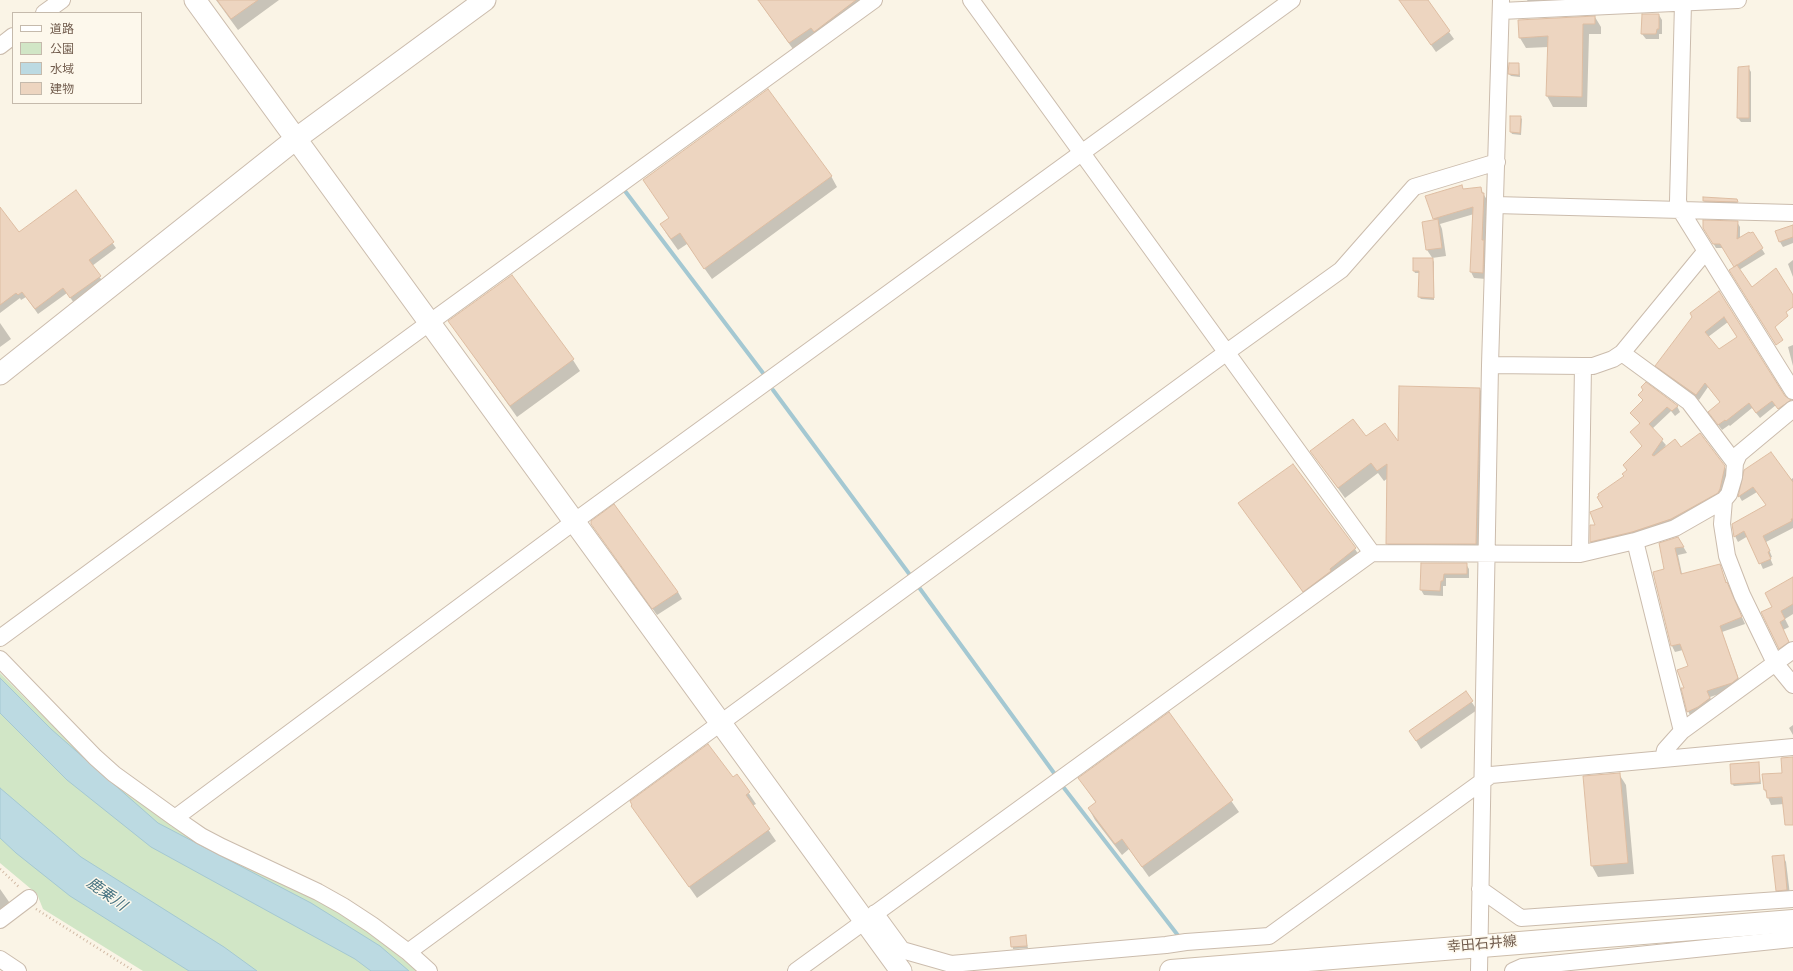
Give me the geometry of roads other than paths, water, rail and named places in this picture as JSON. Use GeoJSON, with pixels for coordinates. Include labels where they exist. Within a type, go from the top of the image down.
{"type":"FeatureCollection","features":[{"type":"Feature","properties":{"kind":"main road","name":"幸田石井線"},"geometry":{"type":"LineString","coordinates":[[1171,971],[1793,921]]}},
{"type":"Feature","properties":{"kind":"street"},"geometry":{"type":"LineString","coordinates":[[45,12],[62,0]]}},
{"type":"Feature","properties":{"kind":"street"},"geometry":{"type":"LineString","coordinates":[[195,0],[721,722],[870,917],[902,950],[951,964],[1186,942],[1269,936],[1491,775],[1793,747]]}},
{"type":"Feature","properties":{"kind":"street"},"geometry":{"type":"LineString","coordinates":[[0,374],[297,138],[485,0]]}},
{"type":"Feature","properties":{"kind":"street"},"geometry":{"type":"LineString","coordinates":[[0,638],[429,323],[874,0]]}},
{"type":"Feature","properties":{"kind":"street"},"geometry":{"type":"LineString","coordinates":[[971,0],[1372,552]]}},
{"type":"Feature","properties":{"kind":"street"},"geometry":{"type":"LineString","coordinates":[[175,818],[575,521],[1292,0]]}},
{"type":"Feature","properties":{"kind":"street"},"geometry":{"type":"LineString","coordinates":[[1479,971],[1490,365],[1501,5],[1683,3],[1738,0]]}},
{"type":"Feature","properties":{"kind":"street"},"geometry":{"type":"LineString","coordinates":[[1683,3],[1678,201],[1681,211],[1705,252],[1793,391]]}},
{"type":"Feature","properties":{"kind":"street"},"geometry":{"type":"LineString","coordinates":[[0,46],[12,37]]}},
{"type":"Feature","properties":{"kind":"street"},"geometry":{"type":"LineString","coordinates":[[408,952],[1341,270],[1414,187],[1497,162]]}},
{"type":"Feature","properties":{"kind":"street"},"geometry":{"type":"LineString","coordinates":[[1496,205],[1793,213]]}},
{"type":"Feature","properties":{"kind":"street"},"geometry":{"type":"LineString","coordinates":[[1490,365],[1593,366],[1613,359],[1622,353],[1705,252]]}},
{"type":"Feature","properties":{"kind":"street"},"geometry":{"type":"LineString","coordinates":[[1622,353],[1689,402],[1735,463]]}},
{"type":"Feature","properties":{"kind":"street"},"geometry":{"type":"LineString","coordinates":[[1580,554],[1583,366]]}},
{"type":"Feature","properties":{"kind":"street"},"geometry":{"type":"LineString","coordinates":[[796,971],[1372,552],[1580,554],[1635,541],[1675,528],[1724,500],[1732,491],[1735,463],[1739,454],[1793,409]]}},
{"type":"Feature","properties":{"kind":"street"},"geometry":{"type":"LineString","coordinates":[[1724,500],[1722,524],[1727,556],[1742,595],[1775,663],[1793,685]]}},
{"type":"Feature","properties":{"kind":"street"},"geometry":{"type":"LineString","coordinates":[[1635,541],[1682,731]]}},
{"type":"Feature","properties":{"kind":"street"},"geometry":{"type":"LineString","coordinates":[[1664,759],[1665,750],[1682,731],[1793,650]]}},
{"type":"Feature","properties":{"kind":"street"},"geometry":{"type":"LineString","coordinates":[[0,659],[95,757],[114,774],[201,836],[318,892],[343,906],[372,925],[408,952],[429,971]]}},
{"type":"Feature","properties":{"kind":"street"},"geometry":{"type":"LineString","coordinates":[[1480,889],[1520,918],[1793,899]]}},
{"type":"Feature","properties":{"kind":"street"},"geometry":{"type":"LineString","coordinates":[[0,920],[29,898]]}},
{"type":"Feature","properties":{"kind":"street"},"geometry":{"type":"LineString","coordinates":[[870,917],[901,971]]}},
{"type":"Feature","properties":{"kind":"street"},"geometry":{"type":"LineString","coordinates":[[1513,971],[1522,967],[1793,939]]}},
{"type":"Feature","properties":{"kind":"street"},"geometry":{"type":"LineString","coordinates":[[0,959],[18,971]]}},
{"type":"Feature","properties":{"kind":"water"},"geometry":{"type":"Polygon","coordinates":[[[0,678],[51,729],[158,823],[311,903],[380,946],[409,971],[371,971],[355,959],[151,847],[67,780],[0,713],[0,678]]]}},
{"type":"Feature","properties":{"kind":"water","name":"鹿乗川"},"geometry":{"type":"Polygon","coordinates":[[[0,788],[81,857],[224,947],[257,971],[189,971],[70,896],[16,853],[0,838],[0,788]]]}},
{"type":"Feature","properties":{"kind":"waterway"},"geometry":{"type":"LineString","coordinates":[[625,191],[763,373]]}},
{"type":"Feature","properties":{"kind":"waterway"},"geometry":{"type":"LineString","coordinates":[[773,390],[910,575]]}},
{"type":"Feature","properties":{"kind":"waterway"},"geometry":{"type":"LineString","coordinates":[[918,586],[1054,773]]}},
{"type":"Feature","properties":{"kind":"waterway"},"geometry":{"type":"LineString","coordinates":[[1064,788],[1180,938]]}}]}
